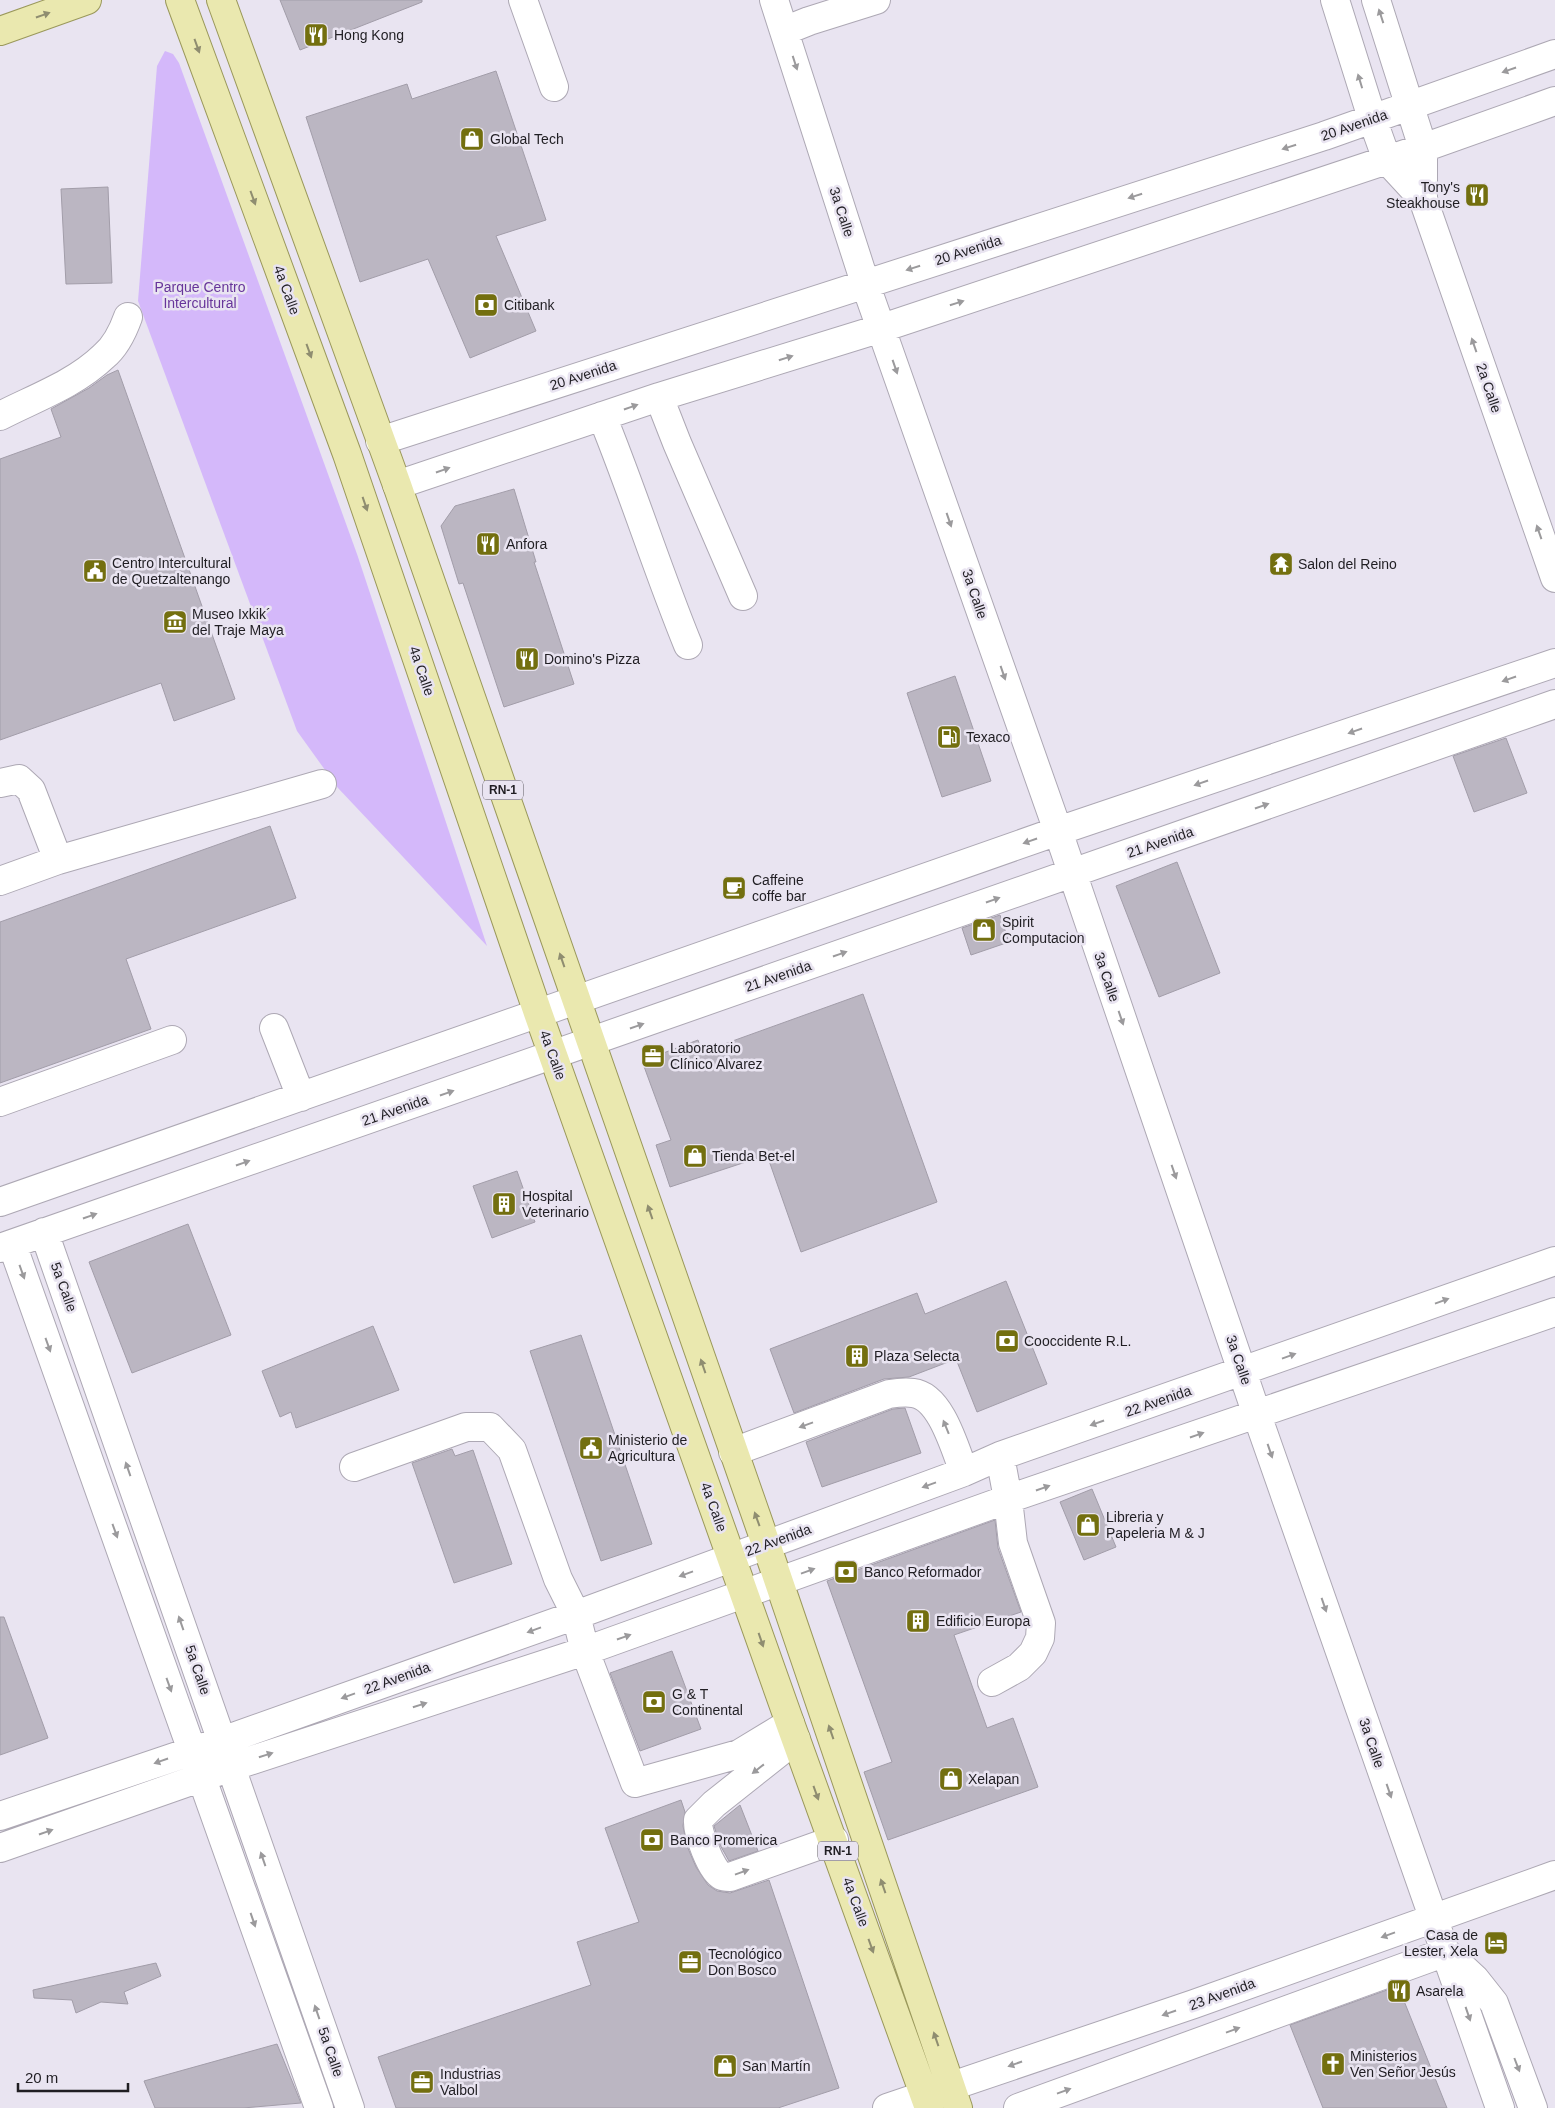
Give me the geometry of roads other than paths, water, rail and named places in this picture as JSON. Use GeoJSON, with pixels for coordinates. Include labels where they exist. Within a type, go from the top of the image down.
{"type":"FeatureCollection","features":[{"type":"Feature","properties":{"kind":"main road"},"geometry":{"type":"LineString","coordinates":[[0,31],[87,0]]}},
{"type":"Feature","properties":{"kind":"main road","name":"4a Calle"},"geometry":{"type":"LineString","coordinates":[[180,0],[350,462],[553,1056],[927,2102]]}},
{"type":"Feature","properties":{"kind":"main road","name":"RN-1"},"geometry":{"type":"LineString","coordinates":[[221,0],[397,485],[766,1544],[955,2097]]}},
{"type":"Feature","properties":{"kind":"street"},"geometry":{"type":"LineString","coordinates":[[523,0],[554,87]]}},
{"type":"Feature","properties":{"kind":"street","name":"3a Calle"},"geometry":{"type":"LineString","coordinates":[[774,0],[865,283],[1058,831],[1257,1415],[1500,2108]]}},
{"type":"Feature","properties":{"kind":"street"},"geometry":{"type":"LineString","coordinates":[[784,31],[876,0]]}},
{"type":"Feature","properties":{"kind":"street","name":"2a Calle"},"geometry":{"type":"LineString","coordinates":[[1336,0],[1372,118],[1387,160],[1423,198]]}},
{"type":"Feature","properties":{"kind":"street","name":"2a Calle"},"geometry":{"type":"LineString","coordinates":[[1376,0],[1423,148],[1423,198],[1555,578]]}},
{"type":"Feature","properties":{"kind":"street","name":"20 Avenida"},"geometry":{"type":"LineString","coordinates":[[380,441],[1324,136],[1555,54]]}},
{"type":"Feature","properties":{"kind":"street"},"geometry":{"type":"LineString","coordinates":[[397,485],[659,397],[882,328],[1423,148],[1555,101]]}},
{"type":"Feature","properties":{"kind":"street"},"geometry":{"type":"LineString","coordinates":[[0,416],[69,382],[105,356],[122,334],[128,317]]}},
{"type":"Feature","properties":{"kind":"street"},"geometry":{"type":"LineString","coordinates":[[659,397],[743,596]]}},
{"type":"Feature","properties":{"kind":"street"},"geometry":{"type":"LineString","coordinates":[[602,416],[622,464],[663,583],[688,645]]}},
{"type":"Feature","properties":{"kind":"street"},"geometry":{"type":"LineString","coordinates":[[0,1202],[1058,831],[1555,664]]}},
{"type":"Feature","properties":{"kind":"street","name":"21 Avenida"},"geometry":{"type":"LineString","coordinates":[[6,1246],[1555,704]]}},
{"type":"Feature","properties":{"kind":"street"},"geometry":{"type":"LineString","coordinates":[[0,783],[19,780],[31,790],[58,860]]}},
{"type":"Feature","properties":{"kind":"street"},"geometry":{"type":"LineString","coordinates":[[0,881],[58,860],[322,784]]}},
{"type":"Feature","properties":{"kind":"street"},"geometry":{"type":"LineString","coordinates":[[274,1028],[301,1097]]}},
{"type":"Feature","properties":{"kind":"street"},"geometry":{"type":"LineString","coordinates":[[0,1102],[172,1040]]}},
{"type":"Feature","properties":{"kind":"street","name":"5a Calle"},"geometry":{"type":"LineString","coordinates":[[44,1232],[350,2108]]}},
{"type":"Feature","properties":{"kind":"street"},"geometry":{"type":"LineString","coordinates":[[6,1246],[193,1750],[319,2108]]}},
{"type":"Feature","properties":{"kind":"street","name":"22 Avenida"},"geometry":{"type":"LineString","coordinates":[[0,1816],[576,1615],[964,1472],[1000,1456],[1555,1261]]}},
{"type":"Feature","properties":{"kind":"street"},"geometry":{"type":"LineString","coordinates":[[0,1848],[231,1767],[585,1650],[1008,1499],[1555,1312]]}},
{"type":"Feature","properties":{"kind":"street"},"geometry":{"type":"LineString","coordinates":[[733,1452],[889,1394],[914,1393],[932,1402],[964,1472]]}},
{"type":"Feature","properties":{"kind":"street"},"geometry":{"type":"LineString","coordinates":[[354,1467],[466,1426],[490,1427],[512,1450],[558,1579],[576,1615],[585,1650],[635,1783],[739,1754],[793,1731]]}},
{"type":"Feature","properties":{"kind":"street"},"geometry":{"type":"LineString","coordinates":[[992,1682],[1020,1668],[1033,1653],[1040,1638],[1041,1624],[1013,1543],[1008,1499],[1000,1456]]}},
{"type":"Feature","properties":{"kind":"street"},"geometry":{"type":"LineString","coordinates":[[793,1731],[698,1820],[700,1837],[716,1872],[723,1877],[730,1877],[834,1840]]}},
{"type":"Feature","properties":{"kind":"street","name":"23 Avenida"},"geometry":{"type":"LineString","coordinates":[[887,2108],[955,2097],[1194,2004],[1555,1875]]}},
{"type":"Feature","properties":{"kind":"street"},"geometry":{"type":"LineString","coordinates":[[1018,2108],[1446,1952]]}},
{"type":"Feature","properties":{"kind":"street","name":"3a Calle"},"geometry":{"type":"LineString","coordinates":[[1446,1952],[1475,1979],[1494,2003],[1533,2108]]}},
{"type":"Feature","properties":{"kind":"place","name":"Hong Kong"},"geometry":{"type":"Point","coordinates":[316,35]}},
{"type":"Feature","properties":{"kind":"place","name":"Global Tech"},"geometry":{"type":"Point","coordinates":[472,139]}},
{"type":"Feature","properties":{"kind":"place","name":"Tony's Steakhouse"},"geometry":{"type":"Point","coordinates":[1477,195]}},
{"type":"Feature","properties":{"kind":"place","name":"Citibank"},"geometry":{"type":"Point","coordinates":[486,305]}},
{"type":"Feature","properties":{"kind":"place","name":"Anfora"},"geometry":{"type":"Point","coordinates":[488,544]}},
{"type":"Feature","properties":{"kind":"place","name":"Salon del Reino"},"geometry":{"type":"Point","coordinates":[1281,564]}},
{"type":"Feature","properties":{"kind":"place","name":"Centro Intercultural de Quetzaltenango"},"geometry":{"type":"Point","coordinates":[95,571]}},
{"type":"Feature","properties":{"kind":"place","name":"Museo Ixkik´ del Traje Maya"},"geometry":{"type":"Point","coordinates":[175,622]}},
{"type":"Feature","properties":{"kind":"place","name":"Domino's Pizza"},"geometry":{"type":"Point","coordinates":[527,659]}},
{"type":"Feature","properties":{"kind":"place","name":"Texaco"},"geometry":{"type":"Point","coordinates":[949,737]}},
{"type":"Feature","properties":{"kind":"place","name":"Caffeine coffe bar"},"geometry":{"type":"Point","coordinates":[734,888]}},
{"type":"Feature","properties":{"kind":"place","name":"Spirit Computacion"},"geometry":{"type":"Point","coordinates":[984,930]}},
{"type":"Feature","properties":{"kind":"place","name":"Laboratorio Clínico Alvarez"},"geometry":{"type":"Point","coordinates":[653,1056]}},
{"type":"Feature","properties":{"kind":"place","name":"Tienda Bet-el"},"geometry":{"type":"Point","coordinates":[695,1156]}},
{"type":"Feature","properties":{"kind":"place","name":"Hospital Veterinario"},"geometry":{"type":"Point","coordinates":[504,1204]}},
{"type":"Feature","properties":{"kind":"place","name":"Cooccidente R.L."},"geometry":{"type":"Point","coordinates":[1007,1341]}},
{"type":"Feature","properties":{"kind":"place","name":"Plaza Selecta"},"geometry":{"type":"Point","coordinates":[857,1356]}},
{"type":"Feature","properties":{"kind":"place","name":"Ministerio de Agricultura"},"geometry":{"type":"Point","coordinates":[591,1448]}},
{"type":"Feature","properties":{"kind":"place","name":"Libreria y Papeleria M & J"},"geometry":{"type":"Point","coordinates":[1088,1525]}},
{"type":"Feature","properties":{"kind":"place","name":"Banco Reformador"},"geometry":{"type":"Point","coordinates":[846,1572]}},
{"type":"Feature","properties":{"kind":"place","name":"Edificio Europa"},"geometry":{"type":"Point","coordinates":[918,1621]}},
{"type":"Feature","properties":{"kind":"place","name":"G & T Continental"},"geometry":{"type":"Point","coordinates":[654,1702]}},
{"type":"Feature","properties":{"kind":"place","name":"Xelapan"},"geometry":{"type":"Point","coordinates":[951,1779]}},
{"type":"Feature","properties":{"kind":"place","name":"Banco Promerica"},"geometry":{"type":"Point","coordinates":[652,1840]}},
{"type":"Feature","properties":{"kind":"place","name":"Casa de Lester, Xela"},"geometry":{"type":"Point","coordinates":[1496,1943]}},
{"type":"Feature","properties":{"kind":"place","name":"Tecnológico Don Bosco"},"geometry":{"type":"Point","coordinates":[690,1962]}},
{"type":"Feature","properties":{"kind":"place","name":"Asarela"},"geometry":{"type":"Point","coordinates":[1399,1991]}},
{"type":"Feature","properties":{"kind":"place","name":"Ministerios Ven Señor Jesús"},"geometry":{"type":"Point","coordinates":[1333,2064]}},
{"type":"Feature","properties":{"kind":"place","name":"San Martín"},"geometry":{"type":"Point","coordinates":[725,2066]}},
{"type":"Feature","properties":{"kind":"place","name":"Industrias Valbol"},"geometry":{"type":"Point","coordinates":[422,2082]}},
{"type":"Feature","properties":{"kind":"park label","name":"Parque Centro Intercultural"},"geometry":{"type":"Point","coordinates":[200,296]}}]}
